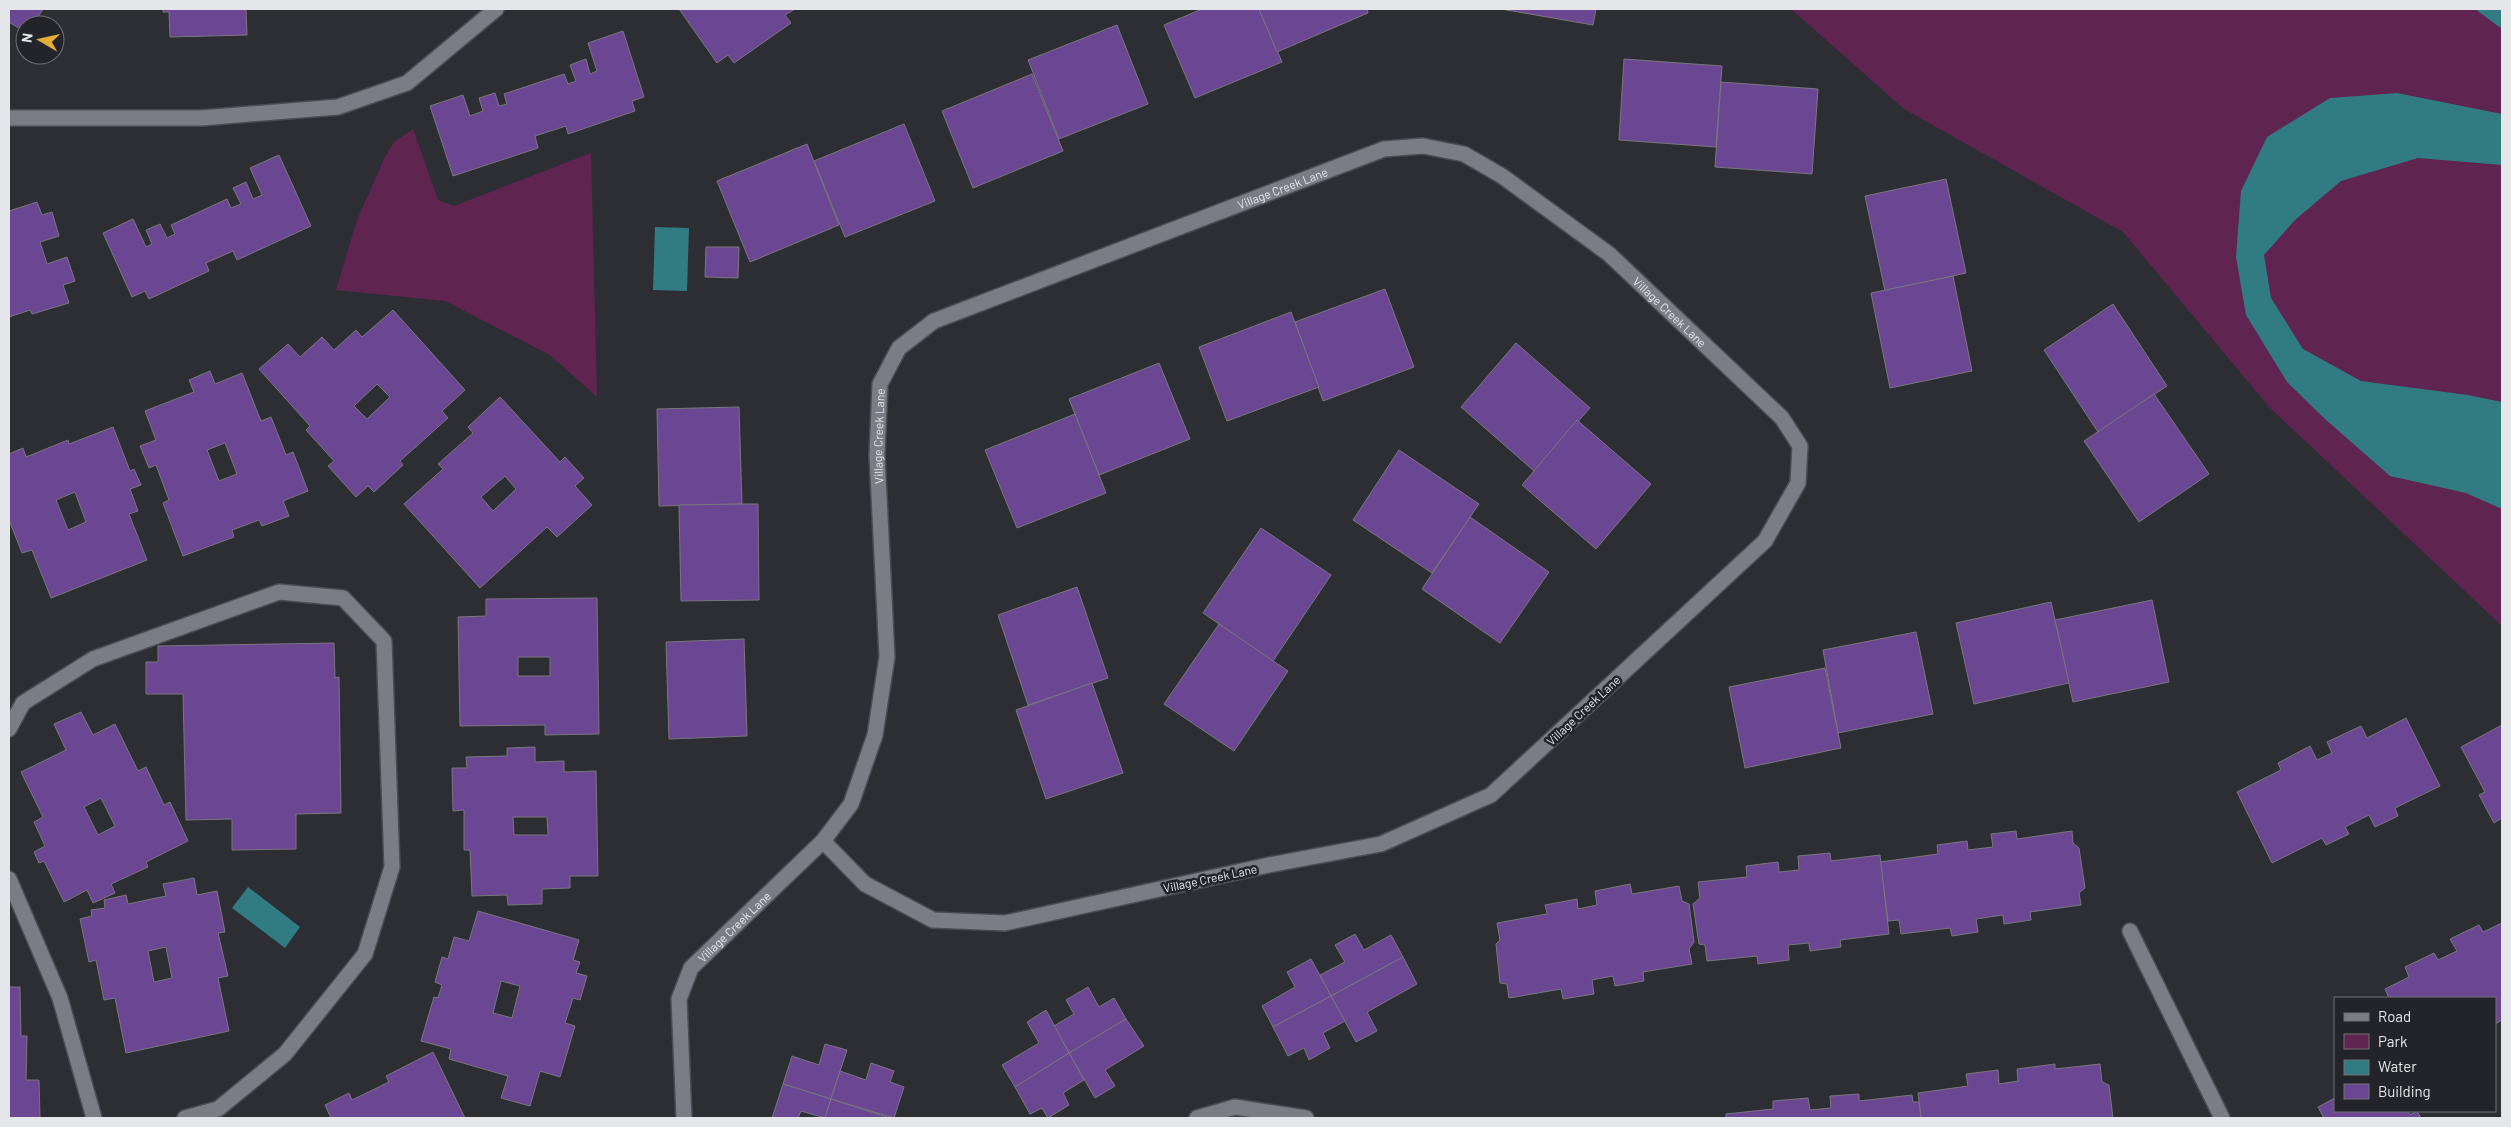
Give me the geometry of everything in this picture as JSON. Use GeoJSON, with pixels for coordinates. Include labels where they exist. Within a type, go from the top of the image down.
{"type":"FeatureCollection","features":[{"type":"Feature","properties":{"kind":"street"},"geometry":{"type":"LineString","coordinates":[[9,118],[201,118],[338,107],[406,83],[496,9]]}},
{"type":"Feature","properties":{"kind":"street","name":"Village Creek Lane"},"geometry":{"type":"LineString","coordinates":[[684,1118],[679,998],[691,968],[823,841],[851,804],[875,735],[887,657],[877,455],[880,384],[899,348],[934,321],[1384,149],[1423,146],[1464,154],[1502,176],[1609,254],[1782,418],[1800,446],[1798,483],[1765,540],[1491,795],[1381,844],[1269,865],[1006,923],[933,920],[866,884],[823,841]]}},
{"type":"Feature","properties":{"kind":"street"},"geometry":{"type":"LineString","coordinates":[[9,729],[23,703],[93,659],[279,592],[343,598],[384,641],[392,867],[365,954],[285,1054],[218,1109],[185,1118]]}},
{"type":"Feature","properties":{"kind":"street"},"geometry":{"type":"LineString","coordinates":[[9,879],[60,998],[94,1118]]}},
{"type":"Feature","properties":{"kind":"street"},"geometry":{"type":"LineString","coordinates":[[2130,931],[2222,1118]]}},
{"type":"Feature","properties":{"kind":"street"},"geometry":{"type":"LineString","coordinates":[[1197,1118],[1234,1107],[1306,1118]]}},
{"type":"Feature","properties":{"kind":"green space"},"geometry":{"type":"Polygon","coordinates":[[[1791,9],[2502,9],[2502,626],[2270,408],[2123,232],[1904,109],[1791,9]]]}},
{"type":"Feature","properties":{"kind":"green space"},"geometry":{"type":"Polygon","coordinates":[[[413,129],[438,200],[454,206],[591,153],[597,397],[550,355],[445,301],[336,290],[357,220],[384,159],[394,142],[413,129]]]}},
{"type":"Feature","properties":{"kind":"water"},"geometry":{"type":"Polygon","coordinates":[[[2475,9],[2502,9],[2502,29],[2475,9]]]}},
{"type":"Feature","properties":{"kind":"water"},"geometry":{"type":"Polygon","coordinates":[[[2397,93],[2502,114],[2502,165],[2418,158],[2341,181],[2295,220],[2264,255],[2271,298],[2303,349],[2361,381],[2468,395],[2502,402],[2502,509],[2466,493],[2390,476],[2325,419],[2287,382],[2246,315],[2236,257],[2241,191],[2267,137],[2330,98],[2397,93]]]}},
{"type":"Feature","properties":{"kind":"water"},"geometry":{"type":"Polygon","coordinates":[[[655,227],[689,228],[687,291],[653,290],[655,227]]]}},
{"type":"Feature","properties":{"kind":"water"},"geometry":{"type":"Polygon","coordinates":[[[248,887],[300,927],[285,948],[232,908],[248,887]]]}},
{"type":"Feature","properties":{"kind":"building"},"geometry":{"type":"Polygon","coordinates":[[[9,9],[43,9],[39,15],[15,15],[15,26],[9,22],[9,9]]]}},
{"type":"Feature","properties":{"kind":"building"},"geometry":{"type":"Polygon","coordinates":[[[163,9],[246,9],[247,35],[170,37],[169,12],[163,12],[163,9]]]}},
{"type":"Feature","properties":{"kind":"building"},"geometry":{"type":"Polygon","coordinates":[[[679,9],[795,9],[785,15],[791,23],[734,63],[728,55],[717,63],[679,9]]]}},
{"type":"Feature","properties":{"kind":"building"},"geometry":{"type":"Polygon","coordinates":[[[1202,9],[1259,9],[1282,62],[1195,98],[1164,25],[1202,9]]]}},
{"type":"Feature","properties":{"kind":"building"},"geometry":{"type":"Polygon","coordinates":[[[1259,9],[1367,9],[1368,13],[1277,52],[1259,9]]]}},
{"type":"Feature","properties":{"kind":"building"},"geometry":{"type":"Polygon","coordinates":[[[1501,9],[1596,9],[1593,25],[1501,9]]]}},
{"type":"Feature","properties":{"kind":"building"},"geometry":{"type":"Polygon","coordinates":[[[1117,25],[1148,104],[1059,139],[1028,60],[1117,25]]]}},
{"type":"Feature","properties":{"kind":"building"},"geometry":{"type":"Polygon","coordinates":[[[623,31],[644,97],[632,101],[635,111],[568,134],[566,126],[535,136],[538,148],[453,176],[430,106],[463,95],[470,116],[483,111],[479,98],[495,93],[499,106],[507,104],[504,94],[564,74],[568,84],[576,81],[570,65],[586,59],[590,74],[597,71],[588,43],[623,31]]]}},
{"type":"Feature","properties":{"kind":"building"},"geometry":{"type":"Polygon","coordinates":[[[1624,59],[1722,66],[1716,147],[1619,140],[1624,59]]]}},
{"type":"Feature","properties":{"kind":"building"},"geometry":{"type":"Polygon","coordinates":[[[1032,74],[1063,151],[973,188],[942,111],[1032,74]]]}},
{"type":"Feature","properties":{"kind":"building"},"geometry":{"type":"Polygon","coordinates":[[[1721,82],[1818,89],[1812,174],[1715,167],[1721,82]]]}},
{"type":"Feature","properties":{"kind":"building"},"geometry":{"type":"Polygon","coordinates":[[[904,124],[935,201],[845,237],[814,161],[904,124]]]}},
{"type":"Feature","properties":{"kind":"building"},"geometry":{"type":"Polygon","coordinates":[[[807,144],[839,225],[750,262],[717,181],[807,144]]]}},
{"type":"Feature","properties":{"kind":"building"},"geometry":{"type":"Polygon","coordinates":[[[279,155],[311,226],[237,260],[233,251],[206,263],[209,271],[149,299],[145,291],[132,297],[103,233],[133,219],[146,247],[152,244],[146,230],[160,224],[167,238],[175,234],[171,225],[227,199],[231,208],[241,204],[233,188],[246,182],[253,199],[262,195],[250,168],[279,155]]]}},
{"type":"Feature","properties":{"kind":"building"},"geometry":{"type":"Polygon","coordinates":[[[1946,179],[1966,273],[1885,291],[1865,196],[1946,179]]]}},
{"type":"Feature","properties":{"kind":"building"},"geometry":{"type":"Polygon","coordinates":[[[37,202],[42,215],[52,212],[59,236],[40,242],[47,264],[67,257],[75,281],[63,285],[69,303],[32,314],[30,310],[9,317],[9,211],[37,202]]]}},
{"type":"Feature","properties":{"kind":"building"},"geometry":{"type":"Polygon","coordinates":[[[706,247],[739,247],[738,278],[705,277],[706,247]]]}},
{"type":"Feature","properties":{"kind":"building"},"geometry":{"type":"Polygon","coordinates":[[[1953,276],[1972,371],[1890,388],[1871,293],[1953,276]]]}},
{"type":"Feature","properties":{"kind":"building"},"geometry":{"type":"Polygon","coordinates":[[[1385,289],[1414,367],[1323,401],[1295,322],[1385,289]]]}},
{"type":"Feature","properties":{"kind":"building"},"geometry":{"type":"Polygon","coordinates":[[[2113,304],[2167,386],[2098,432],[2044,350],[2113,304]]]}},
{"type":"Feature","properties":{"kind":"building"},"geometry":{"type":"Polygon","coordinates":[[[393,310],[465,390],[442,411],[448,418],[400,461],[403,465],[374,492],[368,486],[356,497],[328,466],[334,461],[306,430],[310,426],[259,369],[288,344],[300,357],[322,337],[334,350],[356,330],[362,337],[393,310]],[[377,384],[354,406],[367,419],[390,397],[377,384]]]}},
{"type":"Feature","properties":{"kind":"building"},"geometry":{"type":"Polygon","coordinates":[[[1291,312],[1319,387],[1227,421],[1199,347],[1291,312]]]}},
{"type":"Feature","properties":{"kind":"building"},"geometry":{"type":"Polygon","coordinates":[[[1516,343],[1590,408],[1534,471],[1461,407],[1516,343]]]}},
{"type":"Feature","properties":{"kind":"building"},"geometry":{"type":"Polygon","coordinates":[[[1159,363],[1190,439],[1099,475],[1069,399],[1159,363]]]}},
{"type":"Feature","properties":{"kind":"building"},"geometry":{"type":"Polygon","coordinates":[[[210,371],[215,384],[242,373],[261,421],[271,417],[286,455],[293,452],[308,491],[283,501],[289,516],[262,526],[259,520],[232,530],[234,537],[183,556],[163,503],[169,500],[156,465],[149,468],[140,446],[156,440],[145,411],[194,392],[189,380],[210,371]],[[225,443],[207,450],[219,481],[237,474],[225,443]]]}},
{"type":"Feature","properties":{"kind":"building"},"geometry":{"type":"Polygon","coordinates":[[[2154,394],[2209,474],[2139,522],[2084,441],[2154,394]]]}},
{"type":"Feature","properties":{"kind":"building"},"geometry":{"type":"Polygon","coordinates":[[[500,397],[560,462],[565,457],[584,478],[575,486],[592,505],[557,537],[547,527],[480,588],[404,504],[443,469],[438,464],[473,433],[468,427],[500,397]],[[505,476],[481,497],[493,511],[516,489],[505,476]]]}},
{"type":"Feature","properties":{"kind":"building"},"geometry":{"type":"Polygon","coordinates":[[[739,407],[742,504],[659,506],[657,409],[739,407]]]}},
{"type":"Feature","properties":{"kind":"building"},"geometry":{"type":"Polygon","coordinates":[[[1075,414],[1106,493],[1017,528],[985,450],[1075,414]]]}},
{"type":"Feature","properties":{"kind":"building"},"geometry":{"type":"Polygon","coordinates":[[[1577,420],[1651,484],[1596,549],[1522,485],[1577,420]]]}},
{"type":"Feature","properties":{"kind":"building"},"geometry":{"type":"Polygon","coordinates":[[[113,427],[130,471],[134,469],[141,485],[130,489],[138,511],[129,514],[147,560],[51,598],[32,550],[22,553],[9,520],[9,454],[23,448],[26,457],[68,440],[69,444],[113,427]],[[75,492],[56,500],[68,530],[86,522],[75,492]]]}},
{"type":"Feature","properties":{"kind":"building"},"geometry":{"type":"Polygon","coordinates":[[[1399,450],[1479,504],[1432,573],[1353,520],[1399,450]]]}},
{"type":"Feature","properties":{"kind":"building"},"geometry":{"type":"Polygon","coordinates":[[[758,504],[759,600],[681,601],[679,505],[758,504]]]}},
{"type":"Feature","properties":{"kind":"building"},"geometry":{"type":"Polygon","coordinates":[[[1470,517],[1549,572],[1500,643],[1422,589],[1470,517]]]}},
{"type":"Feature","properties":{"kind":"building"},"geometry":{"type":"Polygon","coordinates":[[[1261,528],[1331,575],[1273,661],[1203,613],[1261,528]]]}},
{"type":"Feature","properties":{"kind":"building"},"geometry":{"type":"Polygon","coordinates":[[[1077,587],[1108,678],[1028,705],[998,615],[1077,587]]]}},
{"type":"Feature","properties":{"kind":"building"},"geometry":{"type":"Polygon","coordinates":[[[597,598],[599,734],[545,735],[545,725],[460,726],[458,617],[486,616],[486,599],[597,598]],[[518,657],[518,676],[550,676],[550,657],[518,657]]]}},
{"type":"Feature","properties":{"kind":"building"},"geometry":{"type":"Polygon","coordinates":[[[2152,600],[2169,682],[2073,702],[2055,620],[2152,600]]]}},
{"type":"Feature","properties":{"kind":"building"},"geometry":{"type":"Polygon","coordinates":[[[2051,602],[2069,683],[1974,704],[1956,623],[2051,602]]]}},
{"type":"Feature","properties":{"kind":"building"},"geometry":{"type":"Polygon","coordinates":[[[1219,624],[1288,671],[1234,751],[1164,704],[1219,624]]]}},
{"type":"Feature","properties":{"kind":"building"},"geometry":{"type":"Polygon","coordinates":[[[1916,632],[1933,714],[1838,733],[1823,650],[1916,632]]]}},
{"type":"Feature","properties":{"kind":"building"},"geometry":{"type":"Polygon","coordinates":[[[744,639],[747,736],[669,739],[666,642],[744,639]]]}},
{"type":"Feature","properties":{"kind":"building"},"geometry":{"type":"Polygon","coordinates":[[[334,643],[335,678],[339,677],[341,813],[296,814],[296,849],[232,850],[232,819],[186,820],[183,694],[146,694],[146,662],[158,662],[158,646],[334,643]]]}},
{"type":"Feature","properties":{"kind":"building"},"geometry":{"type":"Polygon","coordinates":[[[1825,668],[1841,748],[1745,768],[1729,687],[1825,668]]]}},
{"type":"Feature","properties":{"kind":"building"},"geometry":{"type":"Polygon","coordinates":[[[1092,683],[1123,773],[1046,799],[1016,710],[1092,683]]]}},
{"type":"Feature","properties":{"kind":"building"},"geometry":{"type":"Polygon","coordinates":[[[81,712],[93,735],[115,724],[138,771],[146,767],[164,805],[170,802],[188,841],[146,862],[148,867],[111,884],[115,893],[93,903],[87,890],[64,902],[44,861],[39,863],[34,852],[45,846],[34,822],[43,817],[21,772],[66,750],[54,724],[81,712]],[[101,798],[84,807],[98,835],[115,826],[101,798]]]}},
{"type":"Feature","properties":{"kind":"building"},"geometry":{"type":"Polygon","coordinates":[[[2406,718],[2440,786],[2395,808],[2398,816],[2375,827],[2369,815],[2345,827],[2349,834],[2326,845],[2322,838],[2272,863],[2237,792],[2281,770],[2278,763],[2310,746],[2317,760],[2332,753],[2327,742],[2361,726],[2367,738],[2406,718]]]}},
{"type":"Feature","properties":{"kind":"building"},"geometry":{"type":"Polygon","coordinates":[[[2502,725],[2502,818],[2494,823],[2479,795],[2485,792],[2461,747],[2502,725]]]}},
{"type":"Feature","properties":{"kind":"building"},"geometry":{"type":"Polygon","coordinates":[[[535,747],[535,762],[564,761],[564,772],[596,771],[598,876],[570,876],[570,888],[542,889],[542,904],[508,905],[507,895],[472,896],[470,850],[464,850],[464,810],[453,811],[452,768],[467,768],[466,757],[507,756],[507,748],[535,747]],[[513,817],[514,835],[548,835],[547,817],[513,817]]]}},
{"type":"Feature","properties":{"kind":"building"},"geometry":{"type":"Polygon","coordinates":[[[2016,831],[2017,839],[2072,831],[2073,843],[2079,848],[2085,888],[2079,893],[2081,905],[2030,912],[2031,920],[2004,924],[2003,915],[1976,919],[1978,932],[1952,936],[1950,928],[1901,934],[1899,920],[1888,921],[1880,862],[1938,854],[1937,845],[1967,841],[1968,850],[1993,847],[1991,834],[2016,831]]]}},
{"type":"Feature","properties":{"kind":"building"},"geometry":{"type":"Polygon","coordinates":[[[1830,853],[1831,861],[1880,855],[1889,934],[1840,940],[1841,947],[1810,951],[1809,943],[1788,945],[1789,960],[1758,964],[1757,956],[1707,961],[1705,945],[1699,944],[1693,904],[1700,898],[1698,882],[1747,877],[1746,866],[1778,862],[1779,872],[1799,870],[1798,856],[1830,853]]]}},
{"type":"Feature","properties":{"kind":"building"},"geometry":{"type":"Polygon","coordinates":[[[194,878],[197,895],[217,891],[225,932],[218,933],[228,976],[218,978],[229,1031],[126,1053],[115,998],[104,1000],[96,960],[89,962],[80,919],[92,916],[91,910],[105,908],[104,900],[126,895],[128,904],[166,896],[163,884],[194,878]],[[166,947],[148,951],[154,982],[172,978],[166,947]]]}},
{"type":"Feature","properties":{"kind":"building"},"geometry":{"type":"Polygon","coordinates":[[[1630,884],[1632,894],[1679,886],[1682,901],[1689,904],[1694,942],[1689,949],[1692,964],[1643,972],[1644,981],[1615,986],[1613,976],[1592,980],[1594,994],[1563,999],[1561,989],[1509,998],[1507,984],[1500,983],[1496,944],[1500,940],[1497,923],[1547,914],[1545,905],[1577,899],[1578,909],[1597,905],[1595,891],[1630,884]]]}},
{"type":"Feature","properties":{"kind":"building"},"geometry":{"type":"Polygon","coordinates":[[[478,911],[579,940],[573,960],[580,962],[576,973],[587,976],[580,1000],[573,998],[565,1023],[575,1026],[560,1077],[540,1071],[530,1106],[501,1098],[508,1076],[449,1059],[451,1049],[421,1041],[434,997],[438,998],[442,985],[435,982],[442,957],[448,959],[454,937],[469,941],[478,911]],[[501,981],[493,1013],[512,1018],[520,986],[501,981]]]}},
{"type":"Feature","properties":{"kind":"building"},"geometry":{"type":"Polygon","coordinates":[[[2502,923],[2502,1020],[2496,1023],[2496,997],[2389,997],[2385,989],[2409,977],[2405,967],[2434,953],[2438,960],[2457,951],[2450,939],[2479,925],[2483,932],[2502,923]]]}},
{"type":"Feature","properties":{"kind":"building"},"geometry":{"type":"Polygon","coordinates":[[[1355,934],[1364,950],[1391,935],[1403,957],[1331,996],[1320,975],[1345,962],[1335,945],[1355,934]]]}},
{"type":"Feature","properties":{"kind":"building"},"geometry":{"type":"Polygon","coordinates":[[[1403,957],[1417,984],[1367,1012],[1377,1031],[1356,1042],[1331,996],[1403,957]]]}},
{"type":"Feature","properties":{"kind":"building"},"geometry":{"type":"Polygon","coordinates":[[[1311,959],[1331,996],[1273,1027],[1262,1006],[1295,987],[1287,972],[1311,959]]]}},
{"type":"Feature","properties":{"kind":"building"},"geometry":{"type":"Polygon","coordinates":[[[9,987],[20,987],[21,1036],[27,1036],[26,1080],[39,1080],[40,1118],[9,1118],[9,987]]]}},
{"type":"Feature","properties":{"kind":"building"},"geometry":{"type":"Polygon","coordinates":[[[1088,987],[1099,1007],[1114,998],[1126,1019],[1069,1053],[1054,1026],[1074,1014],[1066,1000],[1088,987]]]}},
{"type":"Feature","properties":{"kind":"building"},"geometry":{"type":"Polygon","coordinates":[[[1331,996],[1345,1021],[1323,1033],[1330,1048],[1309,1060],[1304,1048],[1288,1056],[1273,1027],[1331,996]]]}},
{"type":"Feature","properties":{"kind":"building"},"geometry":{"type":"Polygon","coordinates":[[[1046,1010],[1069,1053],[1015,1087],[1002,1065],[1039,1043],[1027,1022],[1046,1010]]]}},
{"type":"Feature","properties":{"kind":"building"},"geometry":{"type":"Polygon","coordinates":[[[1126,1019],[1144,1046],[1105,1070],[1115,1086],[1095,1098],[1069,1053],[1126,1019]]]}},
{"type":"Feature","properties":{"kind":"building"},"geometry":{"type":"Polygon","coordinates":[[[825,1044],[847,1050],[831,1099],[783,1084],[792,1056],[819,1065],[825,1044]]]}},
{"type":"Feature","properties":{"kind":"building"},"geometry":{"type":"Polygon","coordinates":[[[433,1052],[465,1118],[331,1118],[325,1105],[349,1093],[352,1100],[389,1082],[386,1076],[433,1052]]]}},
{"type":"Feature","properties":{"kind":"building"},"geometry":{"type":"Polygon","coordinates":[[[1069,1053],[1084,1080],[1063,1093],[1069,1105],[1048,1118],[1042,1108],[1030,1114],[1015,1087],[1069,1053]]]}},
{"type":"Feature","properties":{"kind":"building"},"geometry":{"type":"Polygon","coordinates":[[[871,1063],[894,1071],[890,1082],[904,1087],[894,1118],[831,1099],[840,1071],[866,1080],[871,1063]]]}},
{"type":"Feature","properties":{"kind":"building"},"geometry":{"type":"Polygon","coordinates":[[[2055,1064],[2055,1069],[2100,1064],[2102,1082],[2109,1085],[2113,1118],[1921,1118],[1918,1093],[1968,1086],[1966,1074],[1998,1070],[1999,1084],[2018,1081],[2017,1069],[2055,1064]]]}},
{"type":"Feature","properties":{"kind":"building"},"geometry":{"type":"Polygon","coordinates":[[[783,1084],[831,1099],[825,1118],[801,1111],[798,1118],[772,1118],[783,1084]]]}},
{"type":"Feature","properties":{"kind":"building"},"geometry":{"type":"Polygon","coordinates":[[[1859,1094],[1859,1101],[1912,1095],[1913,1102],[1919,1102],[1921,1118],[1726,1118],[1726,1114],[1773,1109],[1773,1101],[1808,1098],[1810,1110],[1831,1108],[1830,1096],[1859,1094]]]}},
{"type":"Feature","properties":{"kind":"building"},"geometry":{"type":"Polygon","coordinates":[[[831,1099],[890,1118],[825,1118],[831,1099]]]}},
{"type":"Feature","properties":{"kind":"building"},"geometry":{"type":"Polygon","coordinates":[[[2334,1099],[2334,1112],[2408,1112],[2410,1115],[2418,1112],[2421,1118],[2324,1118],[2318,1107],[2334,1099]]]}}]}
